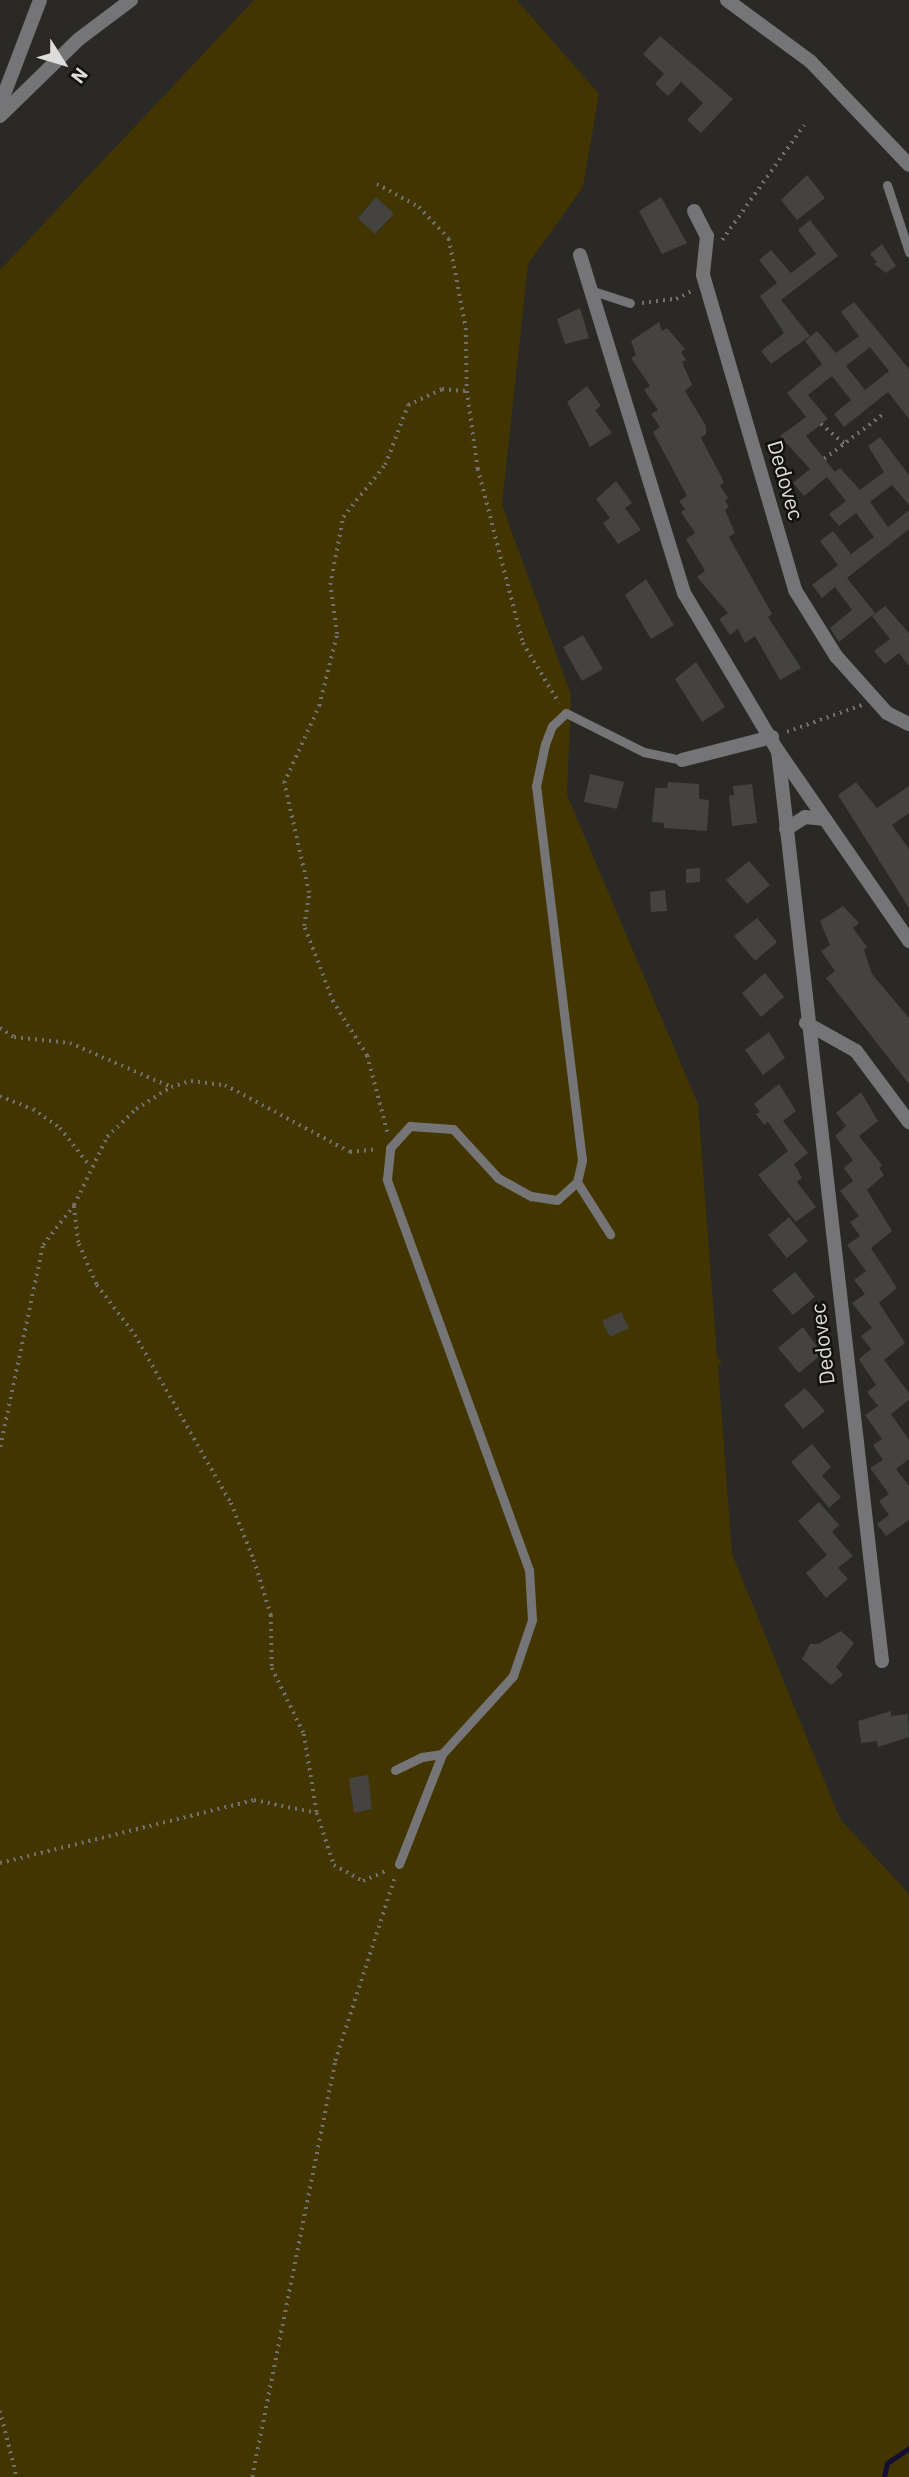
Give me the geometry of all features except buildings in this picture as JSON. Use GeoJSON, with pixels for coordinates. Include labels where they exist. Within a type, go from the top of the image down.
{"type":"FeatureCollection","features":[{"type":"Feature","properties":{"kind":"street"},"geometry":{"type":"LineString","coordinates":[[1,99],[40,0]]}},
{"type":"Feature","properties":{"kind":"street"},"geometry":{"type":"LineString","coordinates":[[0,116],[79,39],[131,0]]}},
{"type":"Feature","properties":{"kind":"street"},"geometry":{"type":"LineString","coordinates":[[727,0],[811,62],[909,165]]}},
{"type":"Feature","properties":{"kind":"street","name":"Dedovec"},"geometry":{"type":"LineString","coordinates":[[694,211],[707,236],[702,268],[795,590],[836,656],[874,701],[909,724]]}},
{"type":"Feature","properties":{"kind":"street","name":"Dedovec"},"geometry":{"type":"LineString","coordinates":[[580,255],[684,593],[775,744],[909,941]]}},
{"type":"Feature","properties":{"kind":"street"},"geometry":{"type":"LineString","coordinates":[[682,761],[775,744]]}},
{"type":"Feature","properties":{"kind":"street","name":"Dedovec"},"geometry":{"type":"LineString","coordinates":[[775,744],[882,1661]]}},
{"type":"Feature","properties":{"kind":"street"},"geometry":{"type":"LineString","coordinates":[[786,829],[805,817],[825,819]]}},
{"type":"Feature","properties":{"kind":"street"},"geometry":{"type":"LineString","coordinates":[[806,1023],[856,1051],[909,1122]]}},
{"type":"Feature","properties":{"kind":"lane"},"geometry":{"type":"LineString","coordinates":[[887,185],[909,252]]}},
{"type":"Feature","properties":{"kind":"lane"},"geometry":{"type":"LineString","coordinates":[[590,290],[630,303]]}},
{"type":"Feature","properties":{"kind":"lane"},"geometry":{"type":"LineString","coordinates":[[399,1864],[442,1754],[513,1676],[532,1620],[529,1570],[387,1179],[390,1148],[410,1126],[453,1129],[498,1178],[531,1196],[557,1200],[577,1182],[582,1160],[536,786],[552,726],[566,713],[644,752],[682,761]]}},
{"type":"Feature","properties":{"kind":"lane"},"geometry":{"type":"LineString","coordinates":[[577,1182],[610,1234]]}},
{"type":"Feature","properties":{"kind":"lane"},"geometry":{"type":"LineString","coordinates":[[395,1770],[422,1757],[442,1754]]}},
{"type":"Feature","properties":{"kind":"path"},"geometry":{"type":"LineString","coordinates":[[720,244],[804,125]]}},
{"type":"Feature","properties":{"kind":"path"},"geometry":{"type":"LineString","coordinates":[[377,184],[419,207],[449,239],[466,328],[467,391],[478,469],[523,643],[566,713]]}},
{"type":"Feature","properties":{"kind":"path"},"geometry":{"type":"LineString","coordinates":[[630,303],[676,299],[706,283]]}},
{"type":"Feature","properties":{"kind":"path"},"geometry":{"type":"LineString","coordinates":[[0,1447],[43,1245],[74,1205],[90,1166],[107,1137],[136,1109],[171,1087],[191,1081],[225,1084],[350,1152],[390,1148],[366,1056],[333,1002],[304,926],[309,893],[284,783],[319,706],[337,634],[330,584],[343,517],[385,465],[408,405],[442,389],[467,391]]}},
{"type":"Feature","properties":{"kind":"path"},"geometry":{"type":"LineString","coordinates":[[824,459],[882,415]]}},
{"type":"Feature","properties":{"kind":"path"},"geometry":{"type":"LineString","coordinates":[[821,424],[845,444]]}},
{"type":"Feature","properties":{"kind":"path"},"geometry":{"type":"LineString","coordinates":[[775,744],[874,701]]}},
{"type":"Feature","properties":{"kind":"path"},"geometry":{"type":"LineString","coordinates":[[0,1028],[14,1037],[71,1043],[171,1087]]}},
{"type":"Feature","properties":{"kind":"path"},"geometry":{"type":"LineString","coordinates":[[0,1096],[33,1109],[60,1128],[90,1166]]}},
{"type":"Feature","properties":{"kind":"path"},"geometry":{"type":"LineString","coordinates":[[74,1205],[79,1244],[97,1285],[135,1335],[231,1503],[271,1615],[272,1668],[303,1734],[317,1813],[334,1865],[363,1881],[399,1864]]}},
{"type":"Feature","properties":{"kind":"path"},"geometry":{"type":"LineString","coordinates":[[0,1863],[254,1800],[317,1813]]}},
{"type":"Feature","properties":{"kind":"path"},"geometry":{"type":"LineString","coordinates":[[252,2477],[335,2061],[399,1864]]}},
{"type":"Feature","properties":{"kind":"path"},"geometry":{"type":"LineString","coordinates":[[0,2411],[17,2477]]}},
{"type":"Feature","properties":{"kind":"shaded area"},"geometry":{"type":"Polygon","coordinates":[[[254,0],[517,0],[599,94],[583,187],[528,264],[502,505],[571,695],[567,795],[698,1104],[717,1357],[722,1363],[718,1366],[732,1554],[840,1819],[909,1894],[909,2477],[0,2477],[0,270],[254,0]],[[376,198],[358,217],[376,234],[394,214],[376,198]]]}},
{"type":"Feature","properties":{"kind":"waterway"},"geometry":{"type":"LineString","coordinates":[[884,2477],[887,2463],[909,2448]]}}]}
